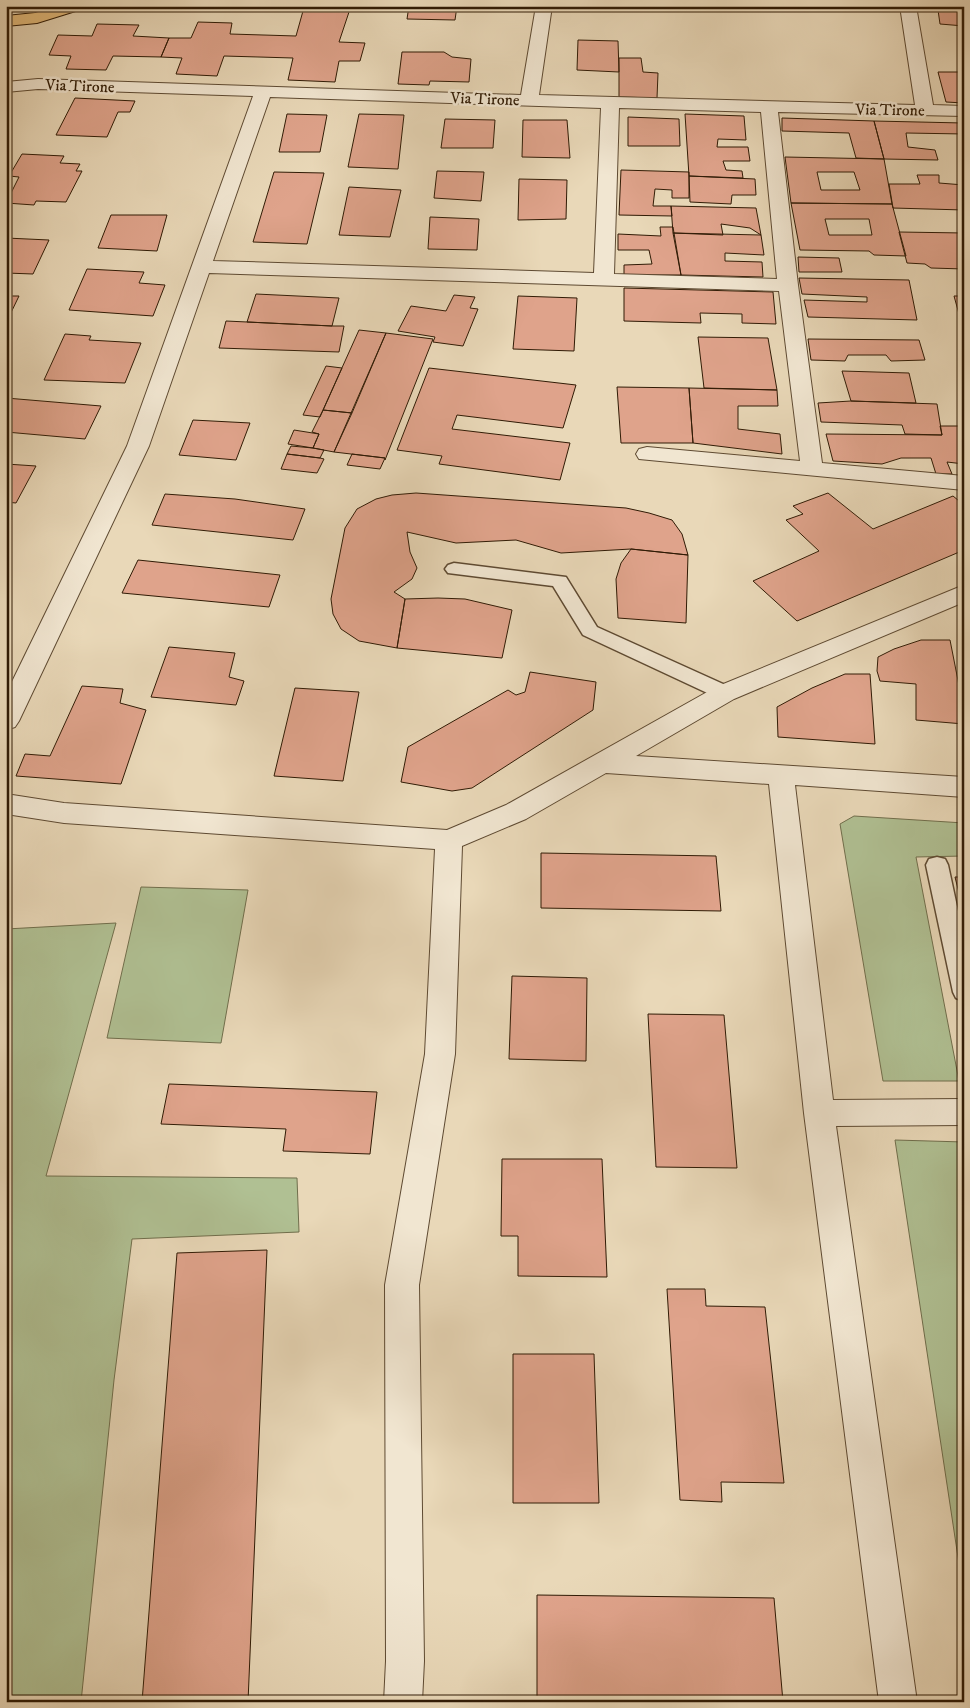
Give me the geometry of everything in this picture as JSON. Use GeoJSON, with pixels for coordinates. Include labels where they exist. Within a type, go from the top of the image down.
{"type":"FeatureCollection","features":[{"type":"Feature","properties":{"kind":"main road"},"geometry":{"type":"LineString","coordinates":[[6,34],[37,18],[76,6]]}},
{"type":"Feature","properties":{"kind":"main road"},"geometry":{"type":"LineString","coordinates":[[6,21],[37,18]]}},
{"type":"Feature","properties":{"kind":"street"},"geometry":{"type":"LineString","coordinates":[[530,101],[544,6]]}},
{"type":"Feature","properties":{"kind":"street"},"geometry":{"type":"LineString","coordinates":[[908,6],[926,110]]}},
{"type":"Feature","properties":{"kind":"street","name":"Via Tirone"},"geometry":{"type":"LineString","coordinates":[[6,87],[38,84],[263,93],[769,108],[964,111]]}},
{"type":"Feature","properties":{"kind":"street"},"geometry":{"type":"LineString","coordinates":[[6,721],[138,446],[263,93]]}},
{"type":"Feature","properties":{"kind":"street"},"geometry":{"type":"LineString","coordinates":[[604,279],[610,103]]}},
{"type":"Feature","properties":{"kind":"street"},"geometry":{"type":"LineString","coordinates":[[769,108],[788,285],[812,469]]}},
{"type":"Feature","properties":{"kind":"street"},"geometry":{"type":"LineString","coordinates":[[202,267],[788,285]]}},
{"type":"Feature","properties":{"kind":"street"},"geometry":{"type":"LineString","coordinates":[[647,454],[964,483]]}},
{"type":"Feature","properties":{"kind":"street"},"geometry":{"type":"LineString","coordinates":[[6,804],[64,813],[449,840],[516,812],[725,693],[964,593]]}},
{"type":"Feature","properties":{"kind":"street"},"geometry":{"type":"LineString","coordinates":[[601,762],[964,787]]}},
{"type":"Feature","properties":{"kind":"street"},"geometry":{"type":"LineString","coordinates":[[781,774],[819,1113],[898,1702]]}},
{"type":"Feature","properties":{"kind":"street"},"geometry":{"type":"LineString","coordinates":[[403,1702],[406,1661],[402,1285],[440,1054],[449,840]]}},
{"type":"Feature","properties":{"kind":"street"},"geometry":{"type":"LineString","coordinates":[[819,1113],[964,1112]]}},
{"type":"Feature","properties":{"kind":"lane"},"geometry":{"type":"LineString","coordinates":[[454,569],[559,581],[590,631],[725,693]]}},
{"type":"Feature","properties":{"kind":"lane"},"geometry":{"type":"LineString","coordinates":[[937,865],[964,992]]}},
{"type":"Feature","properties":{"kind":"green space"},"geometry":{"type":"Polygon","coordinates":[[[854,816],[964,823],[964,856],[916,857],[959,1081],[883,1081],[840,824],[854,816]]]}},
{"type":"Feature","properties":{"kind":"green space"},"geometry":{"type":"Polygon","coordinates":[[[141,887],[248,890],[221,1043],[107,1038],[141,887]]]}},
{"type":"Feature","properties":{"kind":"green space"},"geometry":{"type":"Polygon","coordinates":[[[116,923],[46,1176],[297,1178],[299,1232],[132,1239],[114,1380],[81,1702],[6,1702],[6,929],[116,923]]]}},
{"type":"Feature","properties":{"kind":"green space"},"geometry":{"type":"Polygon","coordinates":[[[895,1140],[964,1142],[964,1597],[895,1140]]]}},
{"type":"Feature","properties":{"kind":"building"},"geometry":{"type":"Polygon","coordinates":[[[266,6],[351,6],[339,42],[365,43],[360,61],[339,61],[335,82],[288,80],[293,58],[224,56],[217,76],[176,74],[182,58],[161,57],[169,38],[191,38],[198,22],[232,23],[230,34],[296,36],[303,11],[266,8],[266,6]]]}},
{"type":"Feature","properties":{"kind":"building"},"geometry":{"type":"Polygon","coordinates":[[[409,6],[457,6],[455,20],[407,19],[409,6]]]}},
{"type":"Feature","properties":{"kind":"building"},"geometry":{"type":"Polygon","coordinates":[[[938,10],[964,12],[964,26],[940,24],[938,10]]]}},
{"type":"Feature","properties":{"kind":"building"},"geometry":{"type":"Polygon","coordinates":[[[97,24],[139,25],[133,36],[169,38],[161,57],[113,56],[106,70],[66,69],[71,56],[49,55],[58,35],[92,36],[97,24]]]}},
{"type":"Feature","properties":{"kind":"building"},"geometry":{"type":"Polygon","coordinates":[[[578,40],[618,41],[619,72],[577,70],[578,40]]]}},
{"type":"Feature","properties":{"kind":"building"},"geometry":{"type":"Polygon","coordinates":[[[402,52],[444,52],[452,57],[471,59],[469,82],[430,81],[429,85],[398,84],[402,52]]]}},
{"type":"Feature","properties":{"kind":"building"},"geometry":{"type":"Polygon","coordinates":[[[619,58],[641,58],[643,72],[658,73],[657,98],[619,97],[619,58]]]}},
{"type":"Feature","properties":{"kind":"building"},"geometry":{"type":"Polygon","coordinates":[[[938,72],[964,72],[964,103],[946,102],[938,72]]]}},
{"type":"Feature","properties":{"kind":"building"},"geometry":{"type":"Polygon","coordinates":[[[75,98],[135,101],[130,112],[118,112],[107,137],[56,135],[75,98]]]}},
{"type":"Feature","properties":{"kind":"building"},"geometry":{"type":"Polygon","coordinates":[[[287,114],[327,115],[320,152],[279,152],[287,114]]]}},
{"type":"Feature","properties":{"kind":"building"},"geometry":{"type":"Polygon","coordinates":[[[359,114],[404,115],[398,169],[348,167],[359,114]]]}},
{"type":"Feature","properties":{"kind":"building"},"geometry":{"type":"Polygon","coordinates":[[[685,114],[744,116],[746,140],[718,139],[717,147],[748,147],[750,161],[723,161],[726,170],[742,171],[743,178],[689,176],[685,114]]]}},
{"type":"Feature","properties":{"kind":"building"},"geometry":{"type":"Polygon","coordinates":[[[628,117],[679,119],[680,146],[628,146],[628,117]]]}},
{"type":"Feature","properties":{"kind":"building"},"geometry":{"type":"Polygon","coordinates":[[[782,118],[874,121],[884,159],[856,158],[849,133],[782,131],[782,118]]]}},
{"type":"Feature","properties":{"kind":"building"},"geometry":{"type":"Polygon","coordinates":[[[445,119],[495,120],[493,148],[441,148],[445,119]]]}},
{"type":"Feature","properties":{"kind":"building"},"geometry":{"type":"Polygon","coordinates":[[[523,120],[567,120],[570,158],[522,157],[523,120]]]}},
{"type":"Feature","properties":{"kind":"building"},"geometry":{"type":"Polygon","coordinates":[[[874,121],[963,123],[964,134],[906,133],[908,147],[935,150],[938,160],[884,159],[874,121]]]}},
{"type":"Feature","properties":{"kind":"building"},"geometry":{"type":"Polygon","coordinates":[[[22,154],[64,156],[60,163],[80,164],[76,171],[82,171],[66,202],[36,201],[34,205],[6,203],[19,177],[9,176],[22,154]]]}},
{"type":"Feature","properties":{"kind":"building"},"geometry":{"type":"Polygon","coordinates":[[[785,157],[884,159],[892,204],[791,203],[785,157]],[[817,172],[821,190],[860,190],[854,172],[817,172]]]}},
{"type":"Feature","properties":{"kind":"building"},"geometry":{"type":"Polygon","coordinates":[[[621,170],[689,172],[689,198],[672,198],[672,190],[655,189],[653,206],[671,206],[672,216],[619,215],[621,170]]]}},
{"type":"Feature","properties":{"kind":"building"},"geometry":{"type":"Polygon","coordinates":[[[437,171],[484,172],[481,201],[434,198],[437,171]]]}},
{"type":"Feature","properties":{"kind":"building"},"geometry":{"type":"Polygon","coordinates":[[[274,172],[324,173],[307,244],[253,242],[274,172]]]}},
{"type":"Feature","properties":{"kind":"building"},"geometry":{"type":"Polygon","coordinates":[[[917,175],[939,175],[939,183],[964,185],[964,210],[893,208],[889,184],[920,184],[917,175]]]}},
{"type":"Feature","properties":{"kind":"building"},"geometry":{"type":"Polygon","coordinates":[[[689,176],[755,179],[756,195],[732,195],[731,204],[690,202],[689,176]]]}},
{"type":"Feature","properties":{"kind":"building"},"geometry":{"type":"Polygon","coordinates":[[[519,179],[567,180],[566,219],[518,220],[519,179]]]}},
{"type":"Feature","properties":{"kind":"building"},"geometry":{"type":"Polygon","coordinates":[[[349,187],[401,190],[390,237],[339,235],[349,187]]]}},
{"type":"Feature","properties":{"kind":"building"},"geometry":{"type":"Polygon","coordinates":[[[791,203],[892,204],[906,256],[874,255],[869,251],[800,250],[791,203]],[[825,219],[829,235],[872,235],[869,219],[825,219]]]}},
{"type":"Feature","properties":{"kind":"building"},"geometry":{"type":"Polygon","coordinates":[[[671,206],[756,208],[761,235],[750,228],[721,224],[723,235],[673,233],[671,206]]]}},
{"type":"Feature","properties":{"kind":"building"},"geometry":{"type":"Polygon","coordinates":[[[111,215],[167,215],[157,251],[98,248],[111,215]]]}},
{"type":"Feature","properties":{"kind":"building"},"geometry":{"type":"Polygon","coordinates":[[[430,217],[479,219],[477,250],[428,249],[430,217]]]}},
{"type":"Feature","properties":{"kind":"building"},"geometry":{"type":"Polygon","coordinates":[[[660,227],[673,227],[681,275],[624,275],[624,265],[652,264],[649,250],[618,250],[618,234],[661,236],[660,227]]]}},
{"type":"Feature","properties":{"kind":"building"},"geometry":{"type":"Polygon","coordinates":[[[899,232],[964,233],[964,269],[931,268],[925,264],[907,263],[899,232]]]}},
{"type":"Feature","properties":{"kind":"building"},"geometry":{"type":"Polygon","coordinates":[[[673,233],[761,235],[764,255],[725,253],[725,261],[762,262],[763,277],[681,275],[673,233]]]}},
{"type":"Feature","properties":{"kind":"building"},"geometry":{"type":"Polygon","coordinates":[[[6,238],[49,240],[33,274],[6,273],[6,238]]]}},
{"type":"Feature","properties":{"kind":"building"},"geometry":{"type":"Polygon","coordinates":[[[798,257],[839,258],[842,272],[799,272],[798,257]]]}},
{"type":"Feature","properties":{"kind":"building"},"geometry":{"type":"Polygon","coordinates":[[[87,269],[144,272],[139,283],[165,285],[153,316],[69,310],[87,269]]]}},
{"type":"Feature","properties":{"kind":"building"},"geometry":{"type":"Polygon","coordinates":[[[799,278],[909,280],[917,320],[808,317],[804,300],[867,302],[867,297],[802,294],[799,278]]]}},
{"type":"Feature","properties":{"kind":"building"},"geometry":{"type":"Polygon","coordinates":[[[624,288],[773,292],[776,324],[742,323],[742,314],[700,313],[701,323],[624,321],[624,288]]]}},
{"type":"Feature","properties":{"kind":"building"},"geometry":{"type":"Polygon","coordinates":[[[256,294],[339,298],[332,326],[247,322],[256,294]]]}},
{"type":"Feature","properties":{"kind":"building"},"geometry":{"type":"Polygon","coordinates":[[[454,295],[475,297],[470,308],[478,309],[463,346],[433,342],[435,337],[398,331],[411,306],[446,311],[454,295]]]}},
{"type":"Feature","properties":{"kind":"building"},"geometry":{"type":"Polygon","coordinates":[[[6,296],[19,296],[6,323],[6,296]]]}},
{"type":"Feature","properties":{"kind":"building"},"geometry":{"type":"Polygon","coordinates":[[[518,296],[577,298],[574,351],[513,349],[518,296]]]}},
{"type":"Feature","properties":{"kind":"building"},"geometry":{"type":"Polygon","coordinates":[[[954,296],[964,296],[964,332],[954,296]]]}},
{"type":"Feature","properties":{"kind":"building"},"geometry":{"type":"Polygon","coordinates":[[[226,321],[344,326],[339,352],[219,348],[226,321]]]}},
{"type":"Feature","properties":{"kind":"building"},"geometry":{"type":"Polygon","coordinates":[[[359,330],[386,333],[352,413],[323,410],[359,330]]]}},
{"type":"Feature","properties":{"kind":"building"},"geometry":{"type":"Polygon","coordinates":[[[386,333],[433,339],[385,460],[385,458],[334,452],[386,333]]]}},
{"type":"Feature","properties":{"kind":"building"},"geometry":{"type":"Polygon","coordinates":[[[65,334],[91,336],[89,340],[141,343],[125,383],[44,380],[65,334]]]}},
{"type":"Feature","properties":{"kind":"building"},"geometry":{"type":"Polygon","coordinates":[[[698,337],[768,338],[777,390],[704,388],[698,337]]]}},
{"type":"Feature","properties":{"kind":"building"},"geometry":{"type":"Polygon","coordinates":[[[808,339],[919,340],[925,360],[891,361],[886,355],[848,355],[845,361],[811,360],[808,339]]]}},
{"type":"Feature","properties":{"kind":"building"},"geometry":{"type":"Polygon","coordinates":[[[326,366],[342,368],[320,417],[303,415],[326,366]]]}},
{"type":"Feature","properties":{"kind":"building"},"geometry":{"type":"Polygon","coordinates":[[[429,368],[576,385],[563,428],[457,415],[452,429],[570,443],[560,480],[439,464],[442,456],[397,450],[429,368]]]}},
{"type":"Feature","properties":{"kind":"building"},"geometry":{"type":"Polygon","coordinates":[[[842,371],[909,373],[916,403],[851,401],[842,371]]]}},
{"type":"Feature","properties":{"kind":"building"},"geometry":{"type":"Polygon","coordinates":[[[617,387],[689,388],[693,443],[621,443],[617,387]]]}},
{"type":"Feature","properties":{"kind":"building"},"geometry":{"type":"Polygon","coordinates":[[[689,388],[777,390],[778,406],[738,406],[738,429],[780,434],[782,454],[693,443],[689,388]]]}},
{"type":"Feature","properties":{"kind":"building"},"geometry":{"type":"Polygon","coordinates":[[[6,398],[101,406],[85,439],[6,432],[6,398]]]}},
{"type":"Feature","properties":{"kind":"building"},"geometry":{"type":"Polygon","coordinates":[[[851,401],[937,404],[942,435],[905,434],[902,425],[821,422],[818,403],[851,401]]]}},
{"type":"Feature","properties":{"kind":"building"},"geometry":{"type":"Polygon","coordinates":[[[323,410],[352,413],[334,452],[313,448],[319,434],[312,432],[323,410]]]}},
{"type":"Feature","properties":{"kind":"building"},"geometry":{"type":"Polygon","coordinates":[[[193,420],[250,423],[236,460],[179,455],[193,420]]]}},
{"type":"Feature","properties":{"kind":"building"},"geometry":{"type":"Polygon","coordinates":[[[940,426],[964,426],[964,464],[947,462],[952,474],[936,474],[931,458],[901,458],[882,464],[833,461],[826,434],[942,435],[940,426]]]}},
{"type":"Feature","properties":{"kind":"building"},"geometry":{"type":"Polygon","coordinates":[[[294,430],[319,434],[313,448],[288,444],[294,430]]]}},
{"type":"Feature","properties":{"kind":"building"},"geometry":{"type":"Polygon","coordinates":[[[291,446],[324,450],[320,458],[287,454],[291,446]]]}},
{"type":"Feature","properties":{"kind":"building"},"geometry":{"type":"Polygon","coordinates":[[[287,454],[324,459],[317,473],[281,469],[287,454]]]}},
{"type":"Feature","properties":{"kind":"building"},"geometry":{"type":"Polygon","coordinates":[[[352,454],[385,458],[380,469],[347,465],[352,454]]]}},
{"type":"Feature","properties":{"kind":"building"},"geometry":{"type":"Polygon","coordinates":[[[6,464],[36,466],[16,503],[6,502],[6,464]]]}},
{"type":"Feature","properties":{"kind":"building"},"geometry":{"type":"Polygon","coordinates":[[[416,493],[626,508],[649,513],[672,520],[682,534],[688,555],[631,549],[561,553],[516,540],[456,543],[407,532],[410,552],[417,568],[412,579],[394,592],[405,599],[397,648],[359,641],[341,629],[333,614],[331,599],[345,528],[357,509],[376,499],[392,495],[416,493]]]}},
{"type":"Feature","properties":{"kind":"building"},"geometry":{"type":"Polygon","coordinates":[[[828,493],[873,529],[953,496],[964,505],[964,550],[797,621],[753,581],[819,551],[786,520],[803,514],[793,506],[828,493]]]}},
{"type":"Feature","properties":{"kind":"building"},"geometry":{"type":"Polygon","coordinates":[[[165,494],[235,499],[305,509],[293,540],[152,525],[165,494]]]}},
{"type":"Feature","properties":{"kind":"building"},"geometry":{"type":"Polygon","coordinates":[[[631,549],[688,555],[686,623],[618,618],[616,579],[621,563],[631,549]]]}},
{"type":"Feature","properties":{"kind":"building"},"geometry":{"type":"Polygon","coordinates":[[[138,560],[280,575],[269,607],[122,593],[138,560]]]}},
{"type":"Feature","properties":{"kind":"building"},"geometry":{"type":"Polygon","coordinates":[[[405,599],[465,599],[512,610],[502,658],[397,648],[405,599]]]}},
{"type":"Feature","properties":{"kind":"building"},"geometry":{"type":"Polygon","coordinates":[[[921,640],[950,640],[964,711],[964,724],[916,720],[916,684],[880,681],[877,671],[878,657],[894,649],[921,640]]]}},
{"type":"Feature","properties":{"kind":"building"},"geometry":{"type":"Polygon","coordinates":[[[169,647],[235,653],[229,677],[244,681],[236,705],[151,697],[169,647]]]}},
{"type":"Feature","properties":{"kind":"building"},"geometry":{"type":"Polygon","coordinates":[[[530,672],[596,682],[593,710],[472,788],[452,791],[401,782],[408,747],[508,690],[516,695],[525,692],[530,672]]]}},
{"type":"Feature","properties":{"kind":"building"},"geometry":{"type":"Polygon","coordinates":[[[845,674],[870,674],[875,744],[778,737],[777,707],[812,688],[845,674]]]}},
{"type":"Feature","properties":{"kind":"building"},"geometry":{"type":"Polygon","coordinates":[[[82,686],[123,689],[120,703],[146,710],[121,784],[16,776],[25,754],[50,756],[82,686]]]}},
{"type":"Feature","properties":{"kind":"building"},"geometry":{"type":"Polygon","coordinates":[[[295,688],[359,692],[343,781],[274,776],[295,688]]]}},
{"type":"Feature","properties":{"kind":"building"},"geometry":{"type":"Polygon","coordinates":[[[541,853],[716,856],[721,911],[541,908],[541,853]]]}},
{"type":"Feature","properties":{"kind":"building"},"geometry":{"type":"Polygon","coordinates":[[[955,877],[964,877],[964,913],[955,877]]]}},
{"type":"Feature","properties":{"kind":"building"},"geometry":{"type":"Polygon","coordinates":[[[512,976],[587,978],[586,1061],[509,1059],[512,976]]]}},
{"type":"Feature","properties":{"kind":"building"},"geometry":{"type":"Polygon","coordinates":[[[648,1014],[724,1015],[737,1168],[656,1167],[648,1014]]]}},
{"type":"Feature","properties":{"kind":"building"},"geometry":{"type":"Polygon","coordinates":[[[169,1084],[377,1092],[370,1154],[283,1151],[286,1129],[161,1124],[169,1084]]]}},
{"type":"Feature","properties":{"kind":"building"},"geometry":{"type":"Polygon","coordinates":[[[502,1159],[602,1159],[607,1277],[518,1276],[518,1236],[501,1236],[502,1159]]]}},
{"type":"Feature","properties":{"kind":"building"},"geometry":{"type":"Polygon","coordinates":[[[267,1250],[248,1702],[142,1702],[177,1253],[267,1250]]]}},
{"type":"Feature","properties":{"kind":"building"},"geometry":{"type":"Polygon","coordinates":[[[667,1289],[705,1289],[706,1306],[765,1307],[784,1483],[721,1482],[722,1502],[680,1500],[667,1289]]]}},
{"type":"Feature","properties":{"kind":"building"},"geometry":{"type":"Polygon","coordinates":[[[513,1354],[594,1354],[599,1503],[513,1503],[513,1354]]]}},
{"type":"Feature","properties":{"kind":"building"},"geometry":{"type":"Polygon","coordinates":[[[537,1595],[774,1598],[783,1702],[537,1702],[537,1595]]]}}]}
